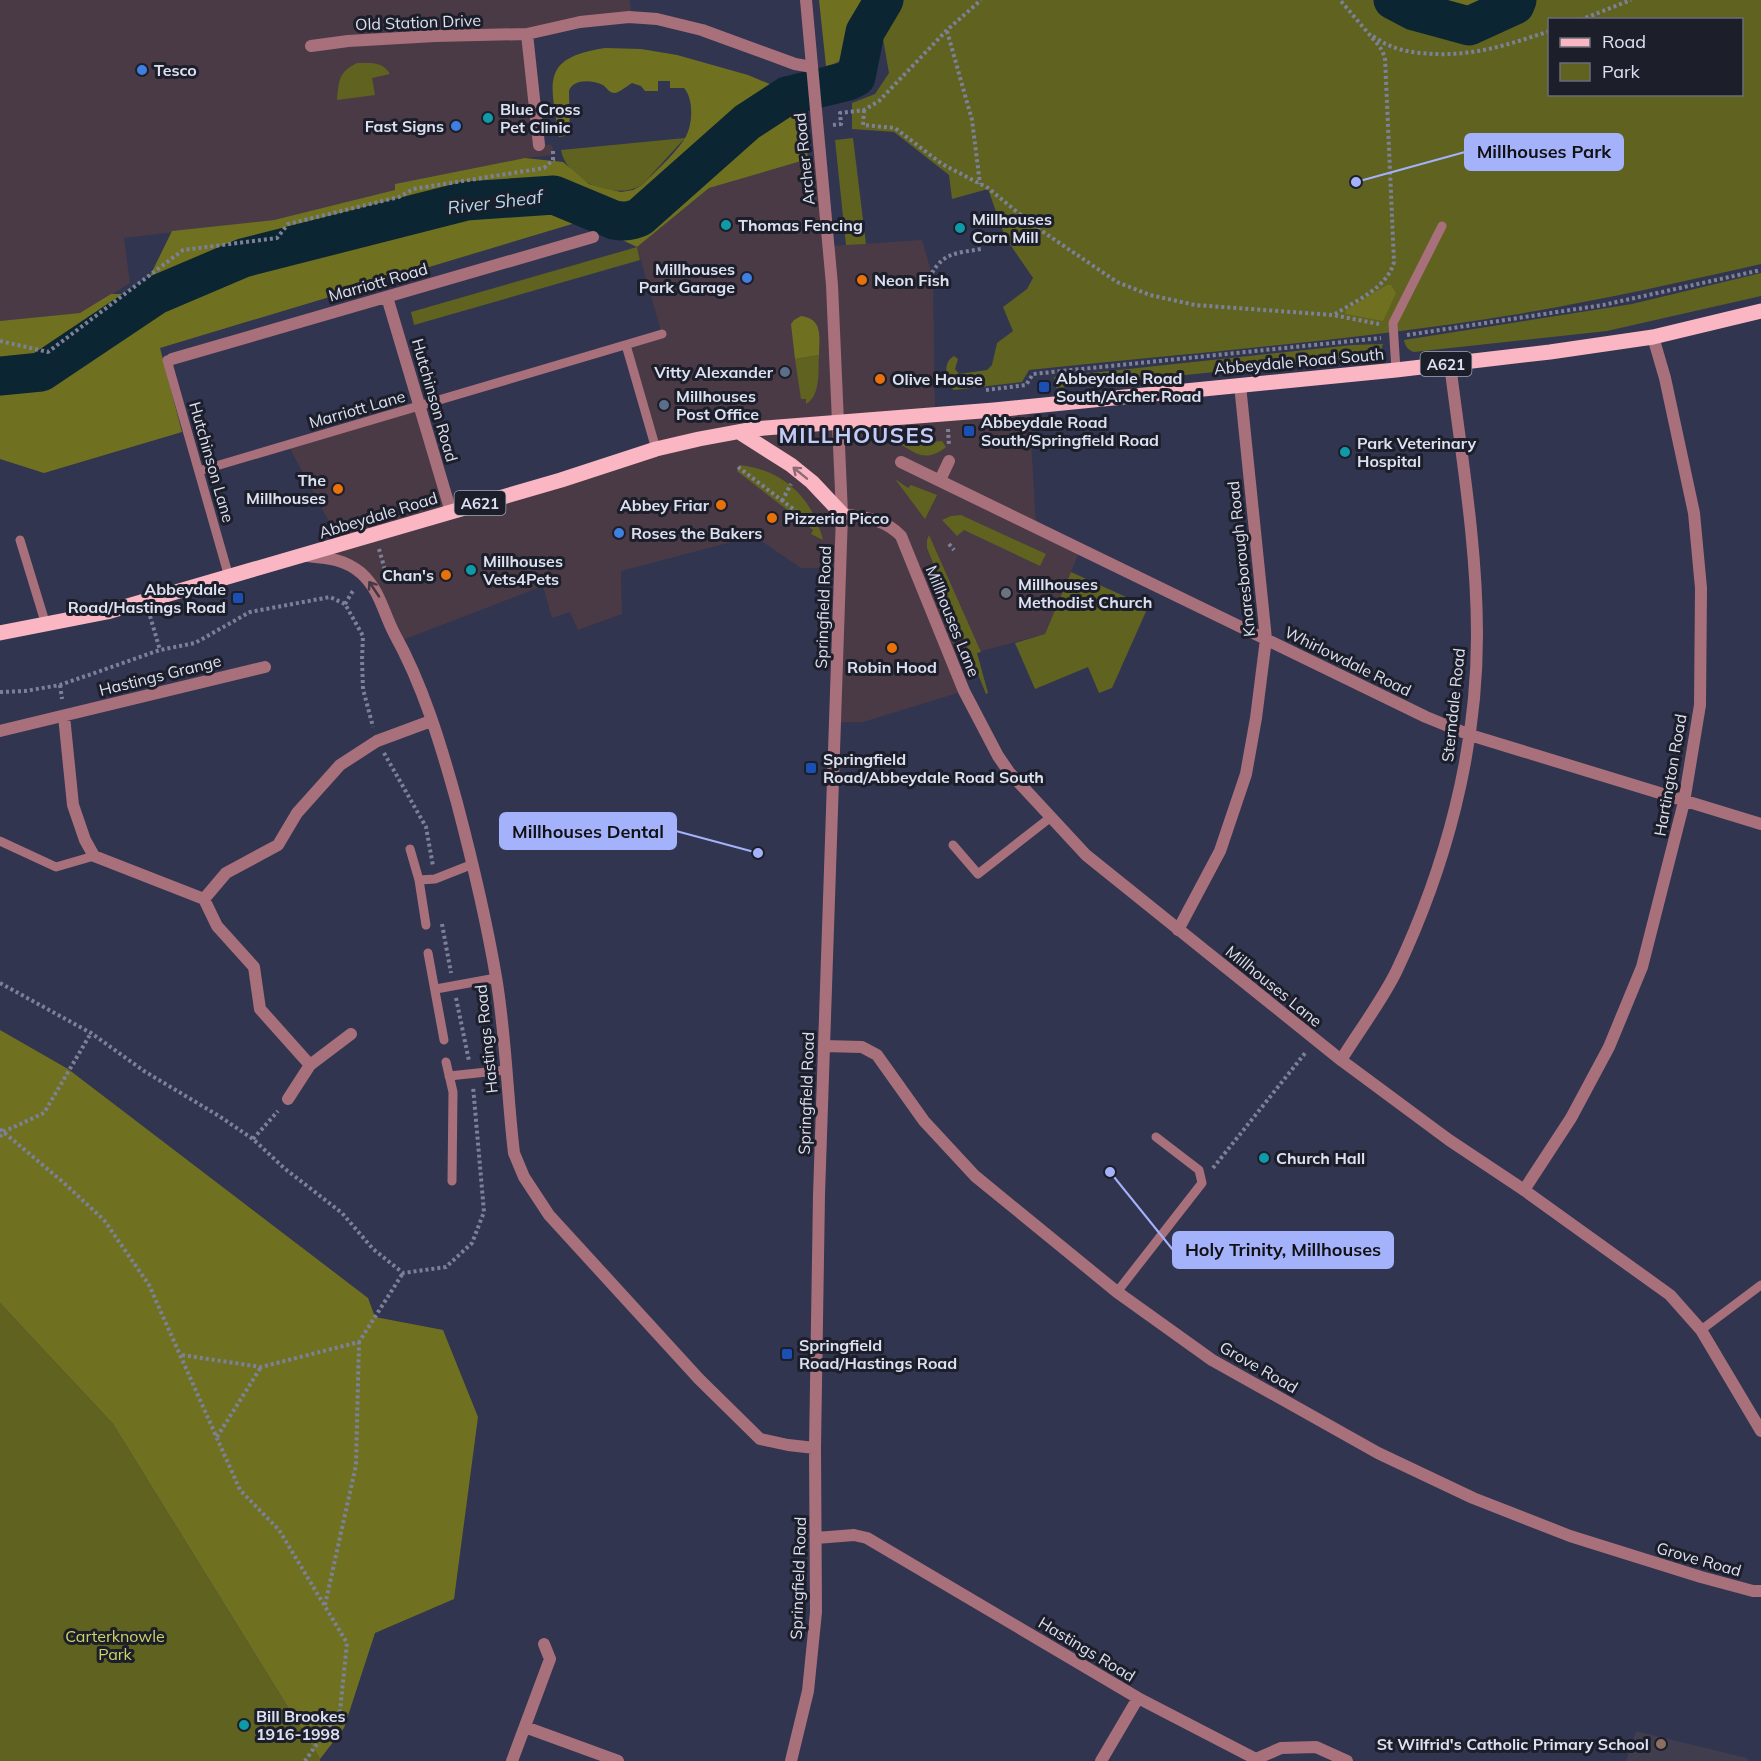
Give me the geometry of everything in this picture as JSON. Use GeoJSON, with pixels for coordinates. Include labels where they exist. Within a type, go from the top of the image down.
{"type":"FeatureCollection","features":[{"type":"Feature","properties":{"kind":"main road","name":"Abbeydale Road South"},"geometry":{"type":"LineString","coordinates":[[838,423],[1396,370],[1580,349],[1653,337],[1761,311]]}},
{"type":"Feature","properties":{"kind":"main road","name":"Abbeydale Road"},"geometry":{"type":"LineString","coordinates":[[0,633],[46,625],[145,601],[561,480],[656,449],[740,432],[838,423]]}},
{"type":"Feature","properties":{"kind":"main road"},"geometry":{"type":"LineString","coordinates":[[740,432],[791,465],[812,482],[842,514]]}},
{"type":"Feature","properties":{"kind":"street","name":"Archer Road"},"geometry":{"type":"LineString","coordinates":[[806,0],[832,285],[838,423]]}},
{"type":"Feature","properties":{"kind":"street","name":"Old Station Drive"},"geometry":{"type":"LineString","coordinates":[[311,46],[348,41],[435,36],[527,34],[608,18],[657,19],[702,30],[795,64],[812,67]]}},
{"type":"Feature","properties":{"kind":"street"},"geometry":{"type":"LineString","coordinates":[[527,34],[545,145]]}},
{"type":"Feature","properties":{"kind":"street","name":"Marriott Road"},"geometry":{"type":"LineString","coordinates":[[172,359],[592,237]]}},
{"type":"Feature","properties":{"kind":"street","name":"Hutchinson Road"},"geometry":{"type":"LineString","coordinates":[[387,297],[451,512]]}},
{"type":"Feature","properties":{"kind":"street","name":"Hartington Road"},"geometry":{"type":"LineString","coordinates":[[1524,1190],[1571,1118],[1609,1047],[1642,967],[1684,802],[1700,705],[1701,628],[1694,513],[1665,378],[1653,337]]}},
{"type":"Feature","properties":{"kind":"street","name":"Sterndale Road"},"geometry":{"type":"LineString","coordinates":[[1341,1060],[1395,974],[1429,896],[1451,825],[1470,735],[1477,645],[1475,579],[1450,364]]}},
{"type":"Feature","properties":{"kind":"street","name":"Knaresborough Road"},"geometry":{"type":"LineString","coordinates":[[1178,930],[1220,851],[1239,795],[1254,735],[1266,639],[1240,385]]}},
{"type":"Feature","properties":{"kind":"street","name":"Springfield Road"},"geometry":{"type":"LineString","coordinates":[[791,1761],[808,1691],[816,1612],[815,1448],[824,1046],[842,514],[838,423]]}},
{"type":"Feature","properties":{"kind":"street"},"geometry":{"type":"LineString","coordinates":[[940,480],[949,461]]}},
{"type":"Feature","properties":{"kind":"street","name":"Whirlowdale Road"},"geometry":{"type":"LineString","coordinates":[[901,462],[1426,717],[1470,735],[1761,824]]}},
{"type":"Feature","properties":{"kind":"street","name":"Millhouses Lane"},"geometry":{"type":"LineString","coordinates":[[842,514],[879,521],[901,536],[969,703],[998,756],[1086,855],[1341,1060],[1449,1140],[1524,1190],[1676,1300],[1701,1330],[1761,1431]]}},
{"type":"Feature","properties":{"kind":"street","name":"Hastings Road"},"geometry":{"type":"LineString","coordinates":[[304,556],[331,557],[340,560],[362,574],[376,591],[400,641],[446,763],[473,864],[496,978],[514,1153],[524,1177],[549,1215],[582,1254],[699,1379],[760,1439],[815,1448]]}},
{"type":"Feature","properties":{"kind":"street","name":"Hastings Grange"},"geometry":{"type":"LineString","coordinates":[[0,731],[265,667]]}},
{"type":"Feature","properties":{"kind":"street"},"geometry":{"type":"LineString","coordinates":[[64,716],[73,805],[85,840],[94,856],[204,899],[217,926],[254,967],[260,1009],[310,1065]]}},
{"type":"Feature","properties":{"kind":"street"},"geometry":{"type":"LineString","coordinates":[[204,899],[226,873],[278,845],[297,813],[340,765],[377,741],[431,721]]}},
{"type":"Feature","properties":{"kind":"street"},"geometry":{"type":"LineString","coordinates":[[288,1099],[310,1065],[351,1034]]}},
{"type":"Feature","properties":{"kind":"street","name":"Grove Road"},"geometry":{"type":"LineString","coordinates":[[824,1046],[862,1047],[877,1055],[924,1121],[975,1176],[1117,1292],[1212,1360],[1347,1436],[1473,1498],[1569,1536],[1701,1577],[1753,1591],[1761,1591]]}},
{"type":"Feature","properties":{"kind":"street","name":"Hastings Road"},"geometry":{"type":"LineString","coordinates":[[816,1538],[854,1535],[867,1538],[1138,1698],[1256,1759],[1281,1748],[1316,1747],[1347,1761]]}},
{"type":"Feature","properties":{"kind":"street"},"geometry":{"type":"LineString","coordinates":[[512,1761],[550,1659],[544,1644]]}},
{"type":"Feature","properties":{"kind":"street"},"geometry":{"type":"LineString","coordinates":[[1101,1761],[1138,1698]]}},
{"type":"Feature","properties":{"kind":"street"},"geometry":{"type":"LineString","coordinates":[[525,1727],[618,1761]]}},
{"type":"Feature","properties":{"kind":"lane"},"geometry":{"type":"LineString","coordinates":[[1396,370],[1393,332],[1395,318],[1442,226]]}},
{"type":"Feature","properties":{"kind":"lane","name":"Marriott Lane"},"geometry":{"type":"LineString","coordinates":[[199,471],[662,334]]}},
{"type":"Feature","properties":{"kind":"lane"},"geometry":{"type":"LineString","coordinates":[[626,345],[656,449]]}},
{"type":"Feature","properties":{"kind":"lane","name":"Hutchinson Lane"},"geometry":{"type":"LineString","coordinates":[[172,359],[167,360],[229,577]]}},
{"type":"Feature","properties":{"kind":"lane"},"geometry":{"type":"LineString","coordinates":[[20,540],[46,625]]}},
{"type":"Feature","properties":{"kind":"lane"},"geometry":{"type":"LineString","coordinates":[[953,844],[978,874],[1051,817]]}},
{"type":"Feature","properties":{"kind":"lane"},"geometry":{"type":"LineString","coordinates":[[0,841],[56,867],[94,856]]}},
{"type":"Feature","properties":{"kind":"lane"},"geometry":{"type":"LineString","coordinates":[[410,849],[419,880],[426,925]]}},
{"type":"Feature","properties":{"kind":"lane"},"geometry":{"type":"LineString","coordinates":[[419,880],[435,879],[473,864]]}},
{"type":"Feature","properties":{"kind":"lane"},"geometry":{"type":"LineString","coordinates":[[428,953],[444,1040]]}},
{"type":"Feature","properties":{"kind":"lane"},"geometry":{"type":"LineString","coordinates":[[435,989],[496,978]]}},
{"type":"Feature","properties":{"kind":"lane"},"geometry":{"type":"LineString","coordinates":[[446,1062],[453,1092],[452,1181]]}},
{"type":"Feature","properties":{"kind":"lane"},"geometry":{"type":"LineString","coordinates":[[449,1076],[506,1070]]}},
{"type":"Feature","properties":{"kind":"lane"},"geometry":{"type":"LineString","coordinates":[[1117,1292],[1202,1183],[1199,1170],[1156,1137]]}},
{"type":"Feature","properties":{"kind":"lane"},"geometry":{"type":"LineString","coordinates":[[1701,1330],[1761,1285]]}},
{"type":"Feature","properties":{"kind":"path"},"geometry":{"type":"LineString","coordinates":[[818,126],[841,124],[840,113],[864,110],[879,101],[947,30],[981,0]]}},
{"type":"Feature","properties":{"kind":"path"},"geometry":{"type":"LineString","coordinates":[[1334,315],[1380,285],[1389,275],[1394,262],[1387,63],[1380,47],[1340,0]]}},
{"type":"Feature","properties":{"kind":"path"},"geometry":{"type":"LineString","coordinates":[[1585,18],[1631,0]]}},
{"type":"Feature","properties":{"kind":"path"},"geometry":{"type":"LineString","coordinates":[[947,30],[972,120],[980,184]]}},
{"type":"Feature","properties":{"kind":"path"},"geometry":{"type":"LineString","coordinates":[[1367,32],[1400,51],[1453,55],[1493,49],[1548,32]]}},
{"type":"Feature","properties":{"kind":"path"},"geometry":{"type":"LineString","coordinates":[[864,110],[863,125],[895,128],[942,164],[988,188],[1033,225],[1105,275],[1130,288],[1172,302],[1334,315],[1393,332]]}},
{"type":"Feature","properties":{"kind":"path"},"geometry":{"type":"LineString","coordinates":[[0,342],[48,352],[183,250],[277,238],[288,224],[399,197],[413,189],[544,168],[553,160],[554,154],[545,145]]}},
{"type":"Feature","properties":{"kind":"path"},"geometry":{"type":"LineString","coordinates":[[932,273],[943,258],[981,249]]}},
{"type":"Feature","properties":{"kind":"path"},"geometry":{"type":"LineString","coordinates":[[980,391],[1026,385],[1032,374],[1603,305],[1761,270]]}},
{"type":"Feature","properties":{"kind":"path"},"geometry":{"type":"LineString","coordinates":[[948,414],[949,461]]}},
{"type":"Feature","properties":{"kind":"path"},"geometry":{"type":"LineString","coordinates":[[738,467],[809,521],[817,519]]}},
{"type":"Feature","properties":{"kind":"path"},"geometry":{"type":"LineString","coordinates":[[949,544],[954,550]]}},
{"type":"Feature","properties":{"kind":"path"},"geometry":{"type":"LineString","coordinates":[[0,692],[25,691],[60,685],[160,650],[195,643],[250,612],[330,597],[345,604],[363,636],[363,689],[377,741],[426,827],[435,879]]}},
{"type":"Feature","properties":{"kind":"path"},"geometry":{"type":"LineString","coordinates":[[145,601],[160,650]]}},
{"type":"Feature","properties":{"kind":"path"},"geometry":{"type":"LineString","coordinates":[[0,984],[91,1033],[144,1071],[253,1139],[284,1168],[342,1213],[373,1249],[403,1273],[446,1266],[472,1243],[484,1212],[472,1073],[442,922]]}},
{"type":"Feature","properties":{"kind":"path"},"geometry":{"type":"LineString","coordinates":[[91,1033],[44,1113],[1,1133],[64,1183],[104,1220],[149,1286],[240,1490],[279,1530],[348,1643],[340,1710],[305,1761]]}},
{"type":"Feature","properties":{"kind":"path"},"geometry":{"type":"LineString","coordinates":[[1202,1183],[1315,1040]]}},
{"type":"Feature","properties":{"kind":"path"},"geometry":{"type":"LineString","coordinates":[[253,1139],[288,1099]]}},
{"type":"Feature","properties":{"kind":"path"},"geometry":{"type":"LineString","coordinates":[[325,1605],[356,1466],[359,1342],[403,1273]]}},
{"type":"Feature","properties":{"kind":"path"},"geometry":{"type":"LineString","coordinates":[[181,1355],[261,1367],[359,1342]]}},
{"type":"Feature","properties":{"kind":"path"},"geometry":{"type":"LineString","coordinates":[[217,1437],[261,1367]]}},
{"type":"Feature","properties":{"kind":"shaded area"},"geometry":{"type":"Polygon","coordinates":[[[0,0],[630,0],[631,11],[629,17],[527,34],[540,145],[552,145],[554,155],[525,158],[395,184],[396,190],[274,220],[124,238],[130,283],[83,313],[0,321],[0,0]]]}},
{"type":"Feature","properties":{"kind":"shaded area"},"geometry":{"type":"Polygon","coordinates":[[[819,0],[870,0],[855,26],[845,57],[826,66],[819,0]]]}},
{"type":"Feature","properties":{"kind":"shaded area"},"geometry":{"type":"Polygon","coordinates":[[[1433,0],[1524,0],[1469,13],[1433,0]]]}},
{"type":"Feature","properties":{"kind":"shaded area"},"geometry":{"type":"Polygon","coordinates":[[[605,48],[641,49],[677,55],[748,75],[787,92],[803,114],[808,159],[709,188],[637,247],[582,221],[160,348],[182,432],[44,473],[0,459],[0,321],[80,313],[111,294],[136,294],[147,282],[172,231],[274,220],[395,190],[395,184],[525,158],[563,162],[589,184],[602,188],[621,192],[633,190],[642,185],[671,156],[688,133],[691,119],[690,99],[684,88],[670,88],[670,81],[658,81],[658,91],[645,91],[641,86],[632,83],[615,93],[599,83],[579,82],[569,91],[570,135],[559,137],[553,88],[554,76],[559,66],[584,52],[605,48]]]}},
{"type":"Feature","properties":{"kind":"shaded area"},"geometry":{"type":"Polygon","coordinates":[[[821,155],[829,246],[922,240],[933,278],[935,415],[1029,406],[1036,526],[1081,548],[1045,634],[952,659],[964,691],[863,722],[836,722],[841,568],[801,568],[754,536],[621,571],[622,614],[578,630],[570,612],[552,618],[543,586],[400,641],[376,591],[331,557],[341,544],[288,445],[419,406],[451,511],[656,450],[626,345],[662,334],[637,247],[709,188],[821,155]]]}},
{"type":"Feature","properties":{"kind":"shaded area"},"geometry":{"type":"Polygon","coordinates":[[[1387,285],[1391,285],[1396,293],[1383,321],[1345,314],[1346,310],[1387,285]]]}},
{"type":"Feature","properties":{"kind":"shaded area"},"geometry":{"type":"Polygon","coordinates":[[[801,316],[814,321],[817,325],[819,355],[795,359],[791,324],[801,316]]]}},
{"type":"Feature","properties":{"kind":"shaded area"},"geometry":{"type":"Polygon","coordinates":[[[0,1030],[68,1069],[368,1298],[375,1317],[443,1330],[478,1417],[454,1599],[375,1633],[344,1728],[320,1759],[113,1424],[0,1303],[0,1030]]]}},
{"type":"Feature","properties":{"kind":"shaded area","name":"St Wilfrid's Catholic Primary School"},"geometry":{"type":"Polygon","coordinates":[[[1636,1731],[1747,1758],[1749,1761],[1626,1761],[1636,1731]]]}},
{"type":"Feature","properties":{"kind":"green space"},"geometry":{"type":"Polygon","coordinates":[[[902,0],[1761,0],[1761,264],[1575,304],[1512,315],[1331,339],[1029,370],[1022,382],[954,390],[947,384],[948,362],[954,356],[958,359],[955,369],[959,374],[987,370],[992,365],[997,343],[1013,331],[1003,307],[1027,289],[1033,278],[1005,237],[988,189],[952,199],[949,175],[894,132],[852,129],[852,103],[875,94],[889,73],[882,33],[902,0]]]}},
{"type":"Feature","properties":{"kind":"green space"},"geometry":{"type":"Polygon","coordinates":[[[357,63],[380,65],[390,74],[372,78],[375,95],[337,100],[338,87],[343,74],[357,63]]]}},
{"type":"Feature","properties":{"kind":"green space"},"geometry":{"type":"Polygon","coordinates":[[[685,138],[642,185],[619,191],[594,186],[582,179],[572,171],[561,150],[685,138]]]}},
{"type":"Feature","properties":{"kind":"green space"},"geometry":{"type":"Polygon","coordinates":[[[853,138],[866,244],[846,245],[835,140],[853,138]]]}},
{"type":"Feature","properties":{"kind":"green space"},"geometry":{"type":"Polygon","coordinates":[[[637,247],[640,260],[414,325],[411,312],[637,247]]]}},
{"type":"Feature","properties":{"kind":"green space"},"geometry":{"type":"Polygon","coordinates":[[[1761,273],[1761,296],[1607,331],[1414,352],[1407,348],[1404,340],[1632,304],[1761,273]]]}},
{"type":"Feature","properties":{"kind":"green space"},"geometry":{"type":"Polygon","coordinates":[[[1383,344],[1381,351],[1372,356],[1056,388],[1054,377],[1352,345],[1383,344]]]}},
{"type":"Feature","properties":{"kind":"green space"},"geometry":{"type":"Polygon","coordinates":[[[819,355],[816,389],[811,400],[806,404],[806,399],[801,399],[795,359],[819,355]]]}},
{"type":"Feature","properties":{"kind":"green space"},"geometry":{"type":"Polygon","coordinates":[[[942,441],[946,447],[928,456],[917,454],[900,444],[942,441]]]}},
{"type":"Feature","properties":{"kind":"green space"},"geometry":{"type":"Polygon","coordinates":[[[740,465],[770,473],[794,489],[812,512],[823,540],[811,534],[813,530],[737,471],[740,465]]]}},
{"type":"Feature","properties":{"kind":"green space"},"geometry":{"type":"Polygon","coordinates":[[[895,479],[908,488],[911,485],[937,495],[925,519],[895,479]]]}},
{"type":"Feature","properties":{"kind":"green space"},"geometry":{"type":"Polygon","coordinates":[[[961,515],[1046,554],[1040,566],[964,530],[957,536],[942,520],[961,515]]]}},
{"type":"Feature","properties":{"kind":"green space"},"geometry":{"type":"Polygon","coordinates":[[[929,535],[981,652],[977,653],[988,693],[986,694],[927,548],[929,535]]]}},
{"type":"Feature","properties":{"kind":"green space"},"geometry":{"type":"Polygon","coordinates":[[[1071,572],[1148,607],[1112,688],[1099,693],[1088,667],[1035,689],[1015,643],[1045,634],[1071,572]]]}},
{"type":"Feature","properties":{"kind":"green space","name":"Carterknowle Park"},"geometry":{"type":"Polygon","coordinates":[[[0,1303],[113,1424],[320,1761],[0,1761],[0,1303]]]}},
{"type":"Feature","properties":{"kind":"waterway","name":"River Sheaf"},"geometry":{"type":"LineString","coordinates":[[0,376],[41,372],[156,295],[243,258],[466,201],[554,195],[614,220],[628,221],[640,217],[747,122],[787,96],[856,77],[865,32],[884,0]]}},
{"type":"Feature","properties":{"kind":"waterway","name":"River Sheaf"},"geometry":{"type":"LineString","coordinates":[[1393,0],[1414,11],[1469,26],[1515,5],[1517,0]]}},
{"type":"Feature","properties":{"kind":"place","name":"Tesco"},"geometry":{"type":"Point","coordinates":[142,70]}},
{"type":"Feature","properties":{"kind":"place","name":"Blue Cross Pet Clinic"},"geometry":{"type":"Point","coordinates":[488,118]}},
{"type":"Feature","properties":{"kind":"place","name":"Fast Signs"},"geometry":{"type":"Point","coordinates":[456,126]}},
{"type":"Feature","properties":{"kind":"place","name":"Millhouses Park"},"geometry":{"type":"Point","coordinates":[1356,182]}},
{"type":"Feature","properties":{"kind":"place","name":"Thomas Fencing"},"geometry":{"type":"Point","coordinates":[726,225]}},
{"type":"Feature","properties":{"kind":"place","name":"Millhouses Corn Mill"},"geometry":{"type":"Point","coordinates":[960,228]}},
{"type":"Feature","properties":{"kind":"place","name":"Millhouses Park Garage"},"geometry":{"type":"Point","coordinates":[747,278]}},
{"type":"Feature","properties":{"kind":"place","name":"Neon Fish"},"geometry":{"type":"Point","coordinates":[862,280]}},
{"type":"Feature","properties":{"kind":"place","name":"Vitty Alexander"},"geometry":{"type":"Point","coordinates":[785,372]}},
{"type":"Feature","properties":{"kind":"place","name":"Olive House"},"geometry":{"type":"Point","coordinates":[880,379]}},
{"type":"Feature","properties":{"kind":"place","name":"Abbeydale Road South/Archer Road"},"geometry":{"type":"Point","coordinates":[1044,387]}},
{"type":"Feature","properties":{"kind":"place","name":"Millhouses Post Office"},"geometry":{"type":"Point","coordinates":[664,405]}},
{"type":"Feature","properties":{"kind":"place","name":"Abbeydale Road South/Springfield Road"},"geometry":{"type":"Point","coordinates":[969,431]}},
{"type":"Feature","properties":{"kind":"place","name":"Park Veterinary Hospital"},"geometry":{"type":"Point","coordinates":[1345,452]}},
{"type":"Feature","properties":{"kind":"place","name":"The Millhouses"},"geometry":{"type":"Point","coordinates":[338,489]}},
{"type":"Feature","properties":{"kind":"place","name":"Abbey Friar"},"geometry":{"type":"Point","coordinates":[721,505]}},
{"type":"Feature","properties":{"kind":"place","name":"Pizzeria Picco"},"geometry":{"type":"Point","coordinates":[772,518]}},
{"type":"Feature","properties":{"kind":"place","name":"Roses the Bakers"},"geometry":{"type":"Point","coordinates":[619,533]}},
{"type":"Feature","properties":{"kind":"place","name":"Millhouses Vets4Pets"},"geometry":{"type":"Point","coordinates":[471,570]}},
{"type":"Feature","properties":{"kind":"place","name":"Chan's"},"geometry":{"type":"Point","coordinates":[446,575]}},
{"type":"Feature","properties":{"kind":"place","name":"Millhouses Methodist Church"},"geometry":{"type":"Point","coordinates":[1006,593]}},
{"type":"Feature","properties":{"kind":"place","name":"Abbeydale Road/Hastings Road"},"geometry":{"type":"Point","coordinates":[238,598]}},
{"type":"Feature","properties":{"kind":"place","name":"Robin Hood"},"geometry":{"type":"Point","coordinates":[892,648]}},
{"type":"Feature","properties":{"kind":"place","name":"Springfield Road/Abbeydale Road South"},"geometry":{"type":"Point","coordinates":[811,768]}},
{"type":"Feature","properties":{"kind":"place","name":"Millhouses Dental"},"geometry":{"type":"Point","coordinates":[758,853]}},
{"type":"Feature","properties":{"kind":"place","name":"Church Hall"},"geometry":{"type":"Point","coordinates":[1264,1158]}},
{"type":"Feature","properties":{"kind":"place","name":"Holy Trinity, Millhouses"},"geometry":{"type":"Point","coordinates":[1110,1172]}},
{"type":"Feature","properties":{"kind":"place","name":"Springfield Road/Hastings Road"},"geometry":{"type":"Point","coordinates":[787,1354]}},
{"type":"Feature","properties":{"kind":"place","name":"Bill Brookes 1916-1998"},"geometry":{"type":"Point","coordinates":[244,1725]}},
{"type":"Feature","properties":{"kind":"place","name":"St Wilfrid's Catholic Primary School"},"geometry":{"type":"Point","coordinates":[1661,1744]}},
{"type":"Feature","properties":{"kind":"district","name":"MILLHOUSES"},"geometry":{"type":"Point","coordinates":[857,435]}}]}
